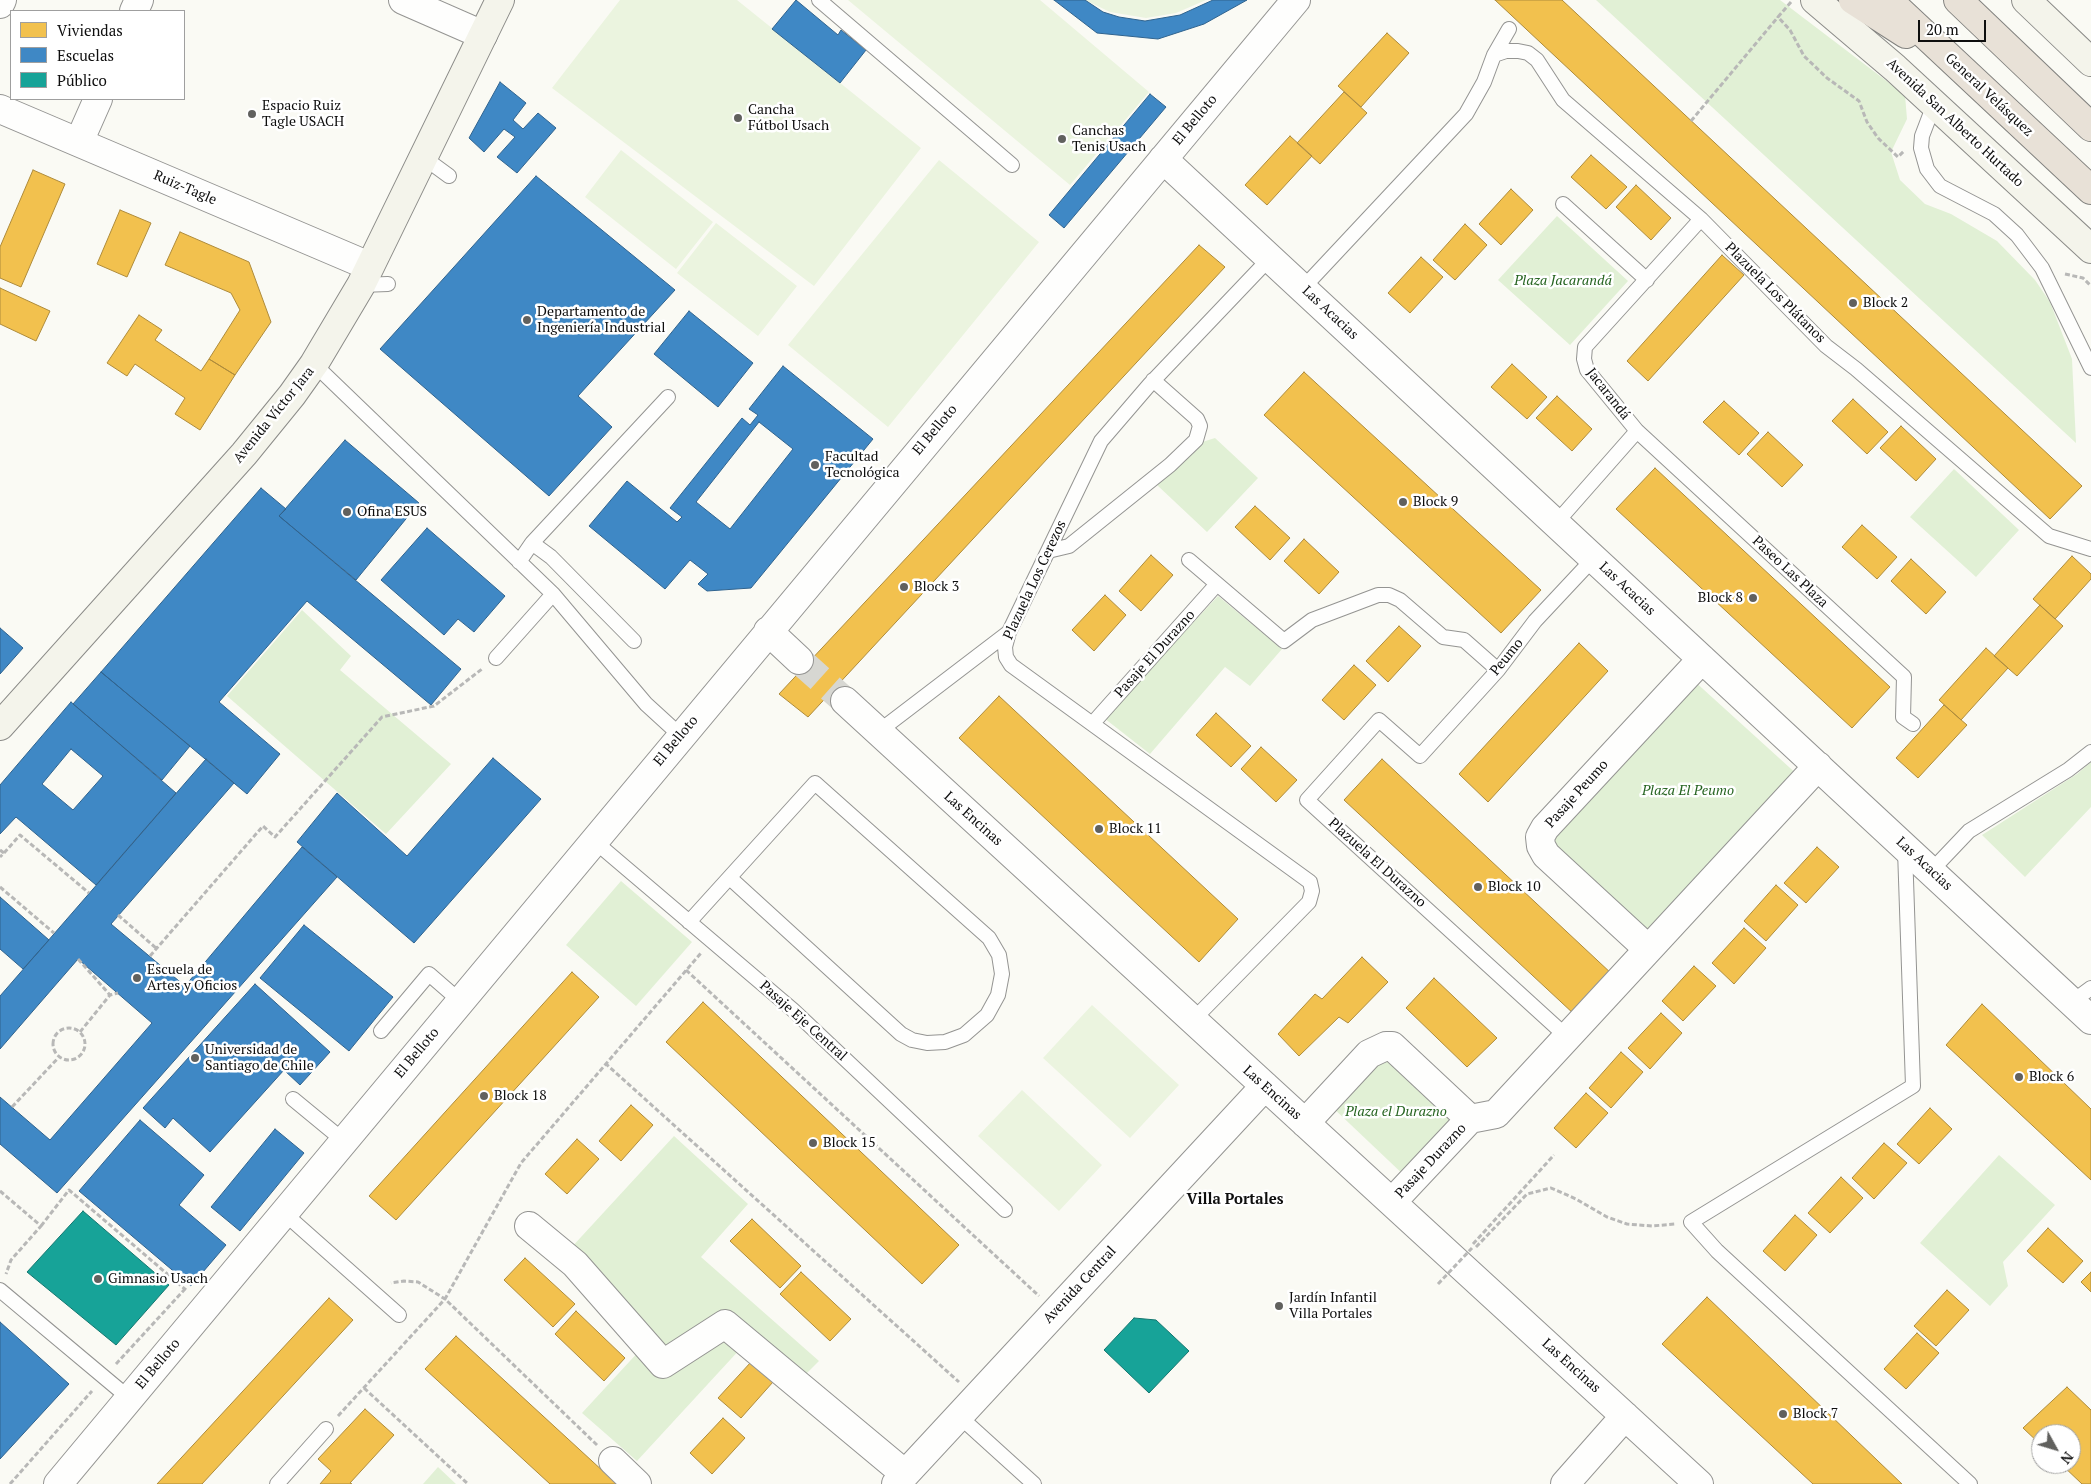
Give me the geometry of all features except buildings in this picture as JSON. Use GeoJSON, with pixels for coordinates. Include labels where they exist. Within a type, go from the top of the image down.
{"type":"FeatureCollection","features":[{"type":"Feature","properties":{"kind":"highway"},"geometry":{"type":"LineString","coordinates":[[1853,0],[1971,78]]}},
{"type":"Feature","properties":{"kind":"highway","name":"General Velásquez"},"geometry":{"type":"LineString","coordinates":[[1888,0],[2091,190]]}},
{"type":"Feature","properties":{"kind":"highway"},"geometry":{"type":"LineString","coordinates":[[1958,0],[2091,127]]}},
{"type":"Feature","properties":{"kind":"highway"},"geometry":{"type":"LineString","coordinates":[[1971,0],[2007,47]]}},
{"type":"Feature","properties":{"kind":"main road","name":"Avenida Víctor Jara"},"geometry":{"type":"LineString","coordinates":[[0,726],[244,454],[292,395],[314,364],[373,278],[423,157],[500,0]]}},
{"type":"Feature","properties":{"kind":"main road","name":"Avenida San Alberto Hurtado"},"geometry":{"type":"LineString","coordinates":[[1815,0],[1853,30],[1937,106],[2091,250]]}},
{"type":"Feature","properties":{"kind":"main road"},"geometry":{"type":"LineString","coordinates":[[2026,0],[2091,62]]}},
{"type":"Feature","properties":{"kind":"street"},"geometry":{"type":"LineString","coordinates":[[0,4],[2,0]]}},
{"type":"Feature","properties":{"kind":"street"},"geometry":{"type":"LineString","coordinates":[[403,0],[483,35]]}},
{"type":"Feature","properties":{"kind":"street","name":"El Belloto"},"geometry":{"type":"LineString","coordinates":[[58,1484],[1296,0]]}},
{"type":"Feature","properties":{"kind":"street"},"geometry":{"type":"LineString","coordinates":[[79,142],[98,100]]}},
{"type":"Feature","properties":{"kind":"street","name":"Ruiz-Tagle"},"geometry":{"type":"LineString","coordinates":[[0,109],[79,142],[373,278]]}},
{"type":"Feature","properties":{"kind":"street","name":"Las Acacias"},"geometry":{"type":"LineString","coordinates":[[1163,158],[1930,871],[2085,1003]]}},
{"type":"Feature","properties":{"kind":"street"},"geometry":{"type":"LineString","coordinates":[[768,631],[799,660]]}},
{"type":"Feature","properties":{"kind":"street","name":"Pasaje Peumo"},"geometry":{"type":"LineString","coordinates":[[1648,949],[1546,855],[1541,846],[1540,837],[1545,828],[1702,659]]}},
{"type":"Feature","properties":{"kind":"street","name":"Las Encinas"},"geometry":{"type":"LineString","coordinates":[[844,702],[1700,1484]]}},
{"type":"Feature","properties":{"kind":"street"},"geometry":{"type":"LineString","coordinates":[[1566,1036],[1818,766]]}},
{"type":"Feature","properties":{"kind":"street","name":"Pasaje Durazno"},"geometry":{"type":"LineString","coordinates":[[1392,1202],[1470,1119],[1496,1114],[1566,1036]]}},
{"type":"Feature","properties":{"kind":"street","name":"Pasaje Durazno"},"geometry":{"type":"LineString","coordinates":[[1305,1123],[1368,1054],[1386,1046],[1392,1046],[1470,1119]]}},
{"type":"Feature","properties":{"kind":"street","name":"Avenida Central"},"geometry":{"type":"LineString","coordinates":[[900,1479],[1265,1086]]}},
{"type":"Feature","properties":{"kind":"street"},"geometry":{"type":"LineString","coordinates":[[529,1226],[575,1264],[663,1364],[725,1324],[900,1479]]}},
{"type":"Feature","properties":{"kind":"street"},"geometry":{"type":"LineString","coordinates":[[1565,1484],[1625,1416]]}},
{"type":"Feature","properties":{"kind":"street"},"geometry":{"type":"LineString","coordinates":[[612,1461],[637,1484]]}},
{"type":"Feature","properties":{"kind":"lane"},"geometry":{"type":"LineString","coordinates":[[818,0],[1012,165]]}},
{"type":"Feature","properties":{"kind":"lane"},"geometry":{"type":"LineString","coordinates":[[1303,288],[1466,114],[1484,82],[1494,55],[1509,29]]}},
{"type":"Feature","properties":{"kind":"lane","name":"Plazuela Los Plátanos"},"geometry":{"type":"LineString","coordinates":[[1494,55],[1506,51],[1518,51],[1528,53],[1538,60],[1563,100],[1701,218],[1826,346],[1856,369],[2049,536],[2091,550]]}},
{"type":"Feature","properties":{"kind":"lane"},"geometry":{"type":"LineString","coordinates":[[1937,106],[1930,115],[1922,136],[1923,159],[1933,178],[1940,186],[1980,206],[2006,224],[2042,268],[2091,368]]}},
{"type":"Feature","properties":{"kind":"lane"},"geometry":{"type":"LineString","coordinates":[[423,157],[449,176]]}},
{"type":"Feature","properties":{"kind":"lane"},"geometry":{"type":"LineString","coordinates":[[1563,204],[1647,280]]}},
{"type":"Feature","properties":{"kind":"lane","name":"Jacarandá"},"geometry":{"type":"LineString","coordinates":[[1556,523],[1638,432],[1587,370],[1584,359],[1585,347],[1701,218]]}},
{"type":"Feature","properties":{"kind":"lane","name":"Plazuela Los Cerezos"},"geometry":{"type":"LineString","coordinates":[[1192,1020],[1309,902],[1312,891],[1310,882],[1011,665],[1006,657],[1004,647],[1009,632],[1101,440],[1154,380],[1270,258]]}},
{"type":"Feature","properties":{"kind":"lane"},"geometry":{"type":"LineString","coordinates":[[314,364],[553,594],[646,704],[681,736]]}},
{"type":"Feature","properties":{"kind":"lane"},"geometry":{"type":"LineString","coordinates":[[1048,551],[1069,546],[1170,464],[1196,440],[1200,426],[1197,419],[1154,380]]}},
{"type":"Feature","properties":{"kind":"lane"},"geometry":{"type":"LineString","coordinates":[[519,562],[532,543],[668,397]]}},
{"type":"Feature","properties":{"kind":"lane","name":"Paseo Las Plaza"},"geometry":{"type":"LineString","coordinates":[[1638,432],[1904,677],[1903,717],[1913,724]]}},
{"type":"Feature","properties":{"kind":"lane"},"geometry":{"type":"LineString","coordinates":[[532,543],[551,557],[634,641]]}},
{"type":"Feature","properties":{"kind":"lane","name":"Peumo"},"geometry":{"type":"LineString","coordinates":[[1420,756],[1498,670],[1536,621],[1594,558]]}},
{"type":"Feature","properties":{"kind":"lane"},"geometry":{"type":"LineString","coordinates":[[1189,560],[1284,641],[1312,620],[1378,595],[1389,595],[1400,600],[1443,637],[1464,640],[1498,670]]}},
{"type":"Feature","properties":{"kind":"lane","name":"Pasaje El Durazno"},"geometry":{"type":"LineString","coordinates":[[1093,723],[1217,584]]}},
{"type":"Feature","properties":{"kind":"lane"},"geometry":{"type":"LineString","coordinates":[[496,658],[553,594]]}},
{"type":"Feature","properties":{"kind":"lane"},"geometry":{"type":"LineString","coordinates":[[878,732],[1009,632]]}},
{"type":"Feature","properties":{"kind":"lane","name":"Plazuela El Durazno"},"geometry":{"type":"LineString","coordinates":[[1420,756],[1379,720],[1307,800],[1566,1036]]}},
{"type":"Feature","properties":{"kind":"lane"},"geometry":{"type":"LineString","coordinates":[[1930,871],[1969,831],[2068,770],[2091,752]]}},
{"type":"Feature","properties":{"kind":"lane"},"geometry":{"type":"LineString","coordinates":[[690,922],[815,783],[989,938],[1000,955],[1002,974],[998,995],[987,1015],[964,1035],[945,1042],[927,1043],[912,1040],[901,1034],[730,878]]}},
{"type":"Feature","properties":{"kind":"lane","name":"Pasaje Eje Central"},"geometry":{"type":"LineString","coordinates":[[594,840],[793,1010],[1005,1210]]}},
{"type":"Feature","properties":{"kind":"lane"},"geometry":{"type":"LineString","coordinates":[[1905,847],[1913,1086],[1691,1222],[1717,1251],[1970,1484]]}},
{"type":"Feature","properties":{"kind":"lane"},"geometry":{"type":"LineString","coordinates":[[381,1031],[429,974],[460,1000]]}},
{"type":"Feature","properties":{"kind":"lane"},"geometry":{"type":"LineString","coordinates":[[293,1099],[344,1141]]}},
{"type":"Feature","properties":{"kind":"lane"},"geometry":{"type":"LineString","coordinates":[[284,1213],[399,1315]]}},
{"type":"Feature","properties":{"kind":"lane"},"geometry":{"type":"LineString","coordinates":[[0,1290],[129,1398]]}},
{"type":"Feature","properties":{"kind":"lane"},"geometry":{"type":"LineString","coordinates":[[968,1407],[1034,1484]]}},
{"type":"Feature","properties":{"kind":"lane"},"geometry":{"type":"LineString","coordinates":[[277,1484],[326,1429]]}},
{"type":"Feature","properties":{"kind":"path"},"geometry":{"type":"LineString","coordinates":[[1691,121],[1792,0]]}},
{"type":"Feature","properties":{"kind":"path"},"geometry":{"type":"LineString","coordinates":[[1778,17],[1790,30],[1804,56],[1827,78],[1859,101],[1867,122],[1878,138],[1898,157],[1922,136]]}},
{"type":"Feature","properties":{"kind":"path"},"geometry":{"type":"LineString","coordinates":[[2083,278],[2091,286]]}},
{"type":"Feature","properties":{"kind":"path"},"geometry":{"type":"LineString","coordinates":[[150,956],[263,826],[276,837],[382,717],[434,706],[496,658]]}},
{"type":"Feature","properties":{"kind":"path"},"geometry":{"type":"LineString","coordinates":[[0,858],[2,852],[20,835],[89,893]]}},
{"type":"Feature","properties":{"kind":"path"},"geometry":{"type":"LineString","coordinates":[[0,887],[54,933]]}},
{"type":"Feature","properties":{"kind":"path"},"geometry":{"type":"LineString","coordinates":[[118,915],[156,948]]}},
{"type":"Feature","properties":{"kind":"path"},"geometry":{"type":"LineString","coordinates":[[326,1429],[444,1299],[521,1163],[711,941]]}},
{"type":"Feature","properties":{"kind":"path"},"geometry":{"type":"LineString","coordinates":[[78,959],[110,995]]}},
{"type":"Feature","properties":{"kind":"path"},"geometry":{"type":"LineString","coordinates":[[686,970],[1056,1312]]}},
{"type":"Feature","properties":{"kind":"path"},"geometry":{"type":"LineString","coordinates":[[80,1032],[110,995],[118,993]]}},
{"type":"Feature","properties":{"kind":"path"},"geometry":{"type":"LineString","coordinates":[[68,1028],[80,1032],[85,1042],[82,1052],[72,1059],[60,1056],[54,1050],[53,1044],[58,1034],[68,1028]]}},
{"type":"Feature","properties":{"kind":"path"},"geometry":{"type":"LineString","coordinates":[[12,1107],[60,1056]]}},
{"type":"Feature","properties":{"kind":"path"},"geometry":{"type":"LineString","coordinates":[[605,1063],[968,1407]]}},
{"type":"Feature","properties":{"kind":"path"},"geometry":{"type":"LineString","coordinates":[[1438,1284],[1472,1248],[1474,1241],[1554,1155]]}},
{"type":"Feature","properties":{"kind":"path"},"geometry":{"type":"LineString","coordinates":[[1472,1248],[1477,1247],[1527,1194],[1552,1188],[1576,1198],[1607,1217],[1628,1224],[1652,1226],[1691,1222]]}},
{"type":"Feature","properties":{"kind":"path"},"geometry":{"type":"LineString","coordinates":[[11,1260],[69,1190],[206,1306]]}},
{"type":"Feature","properties":{"kind":"path"},"geometry":{"type":"LineString","coordinates":[[0,1191],[41,1226]]}},
{"type":"Feature","properties":{"kind":"path"},"geometry":{"type":"LineString","coordinates":[[368,1288],[404,1281],[414,1282],[444,1299],[612,1461]]}},
{"type":"Feature","properties":{"kind":"path"},"geometry":{"type":"LineString","coordinates":[[364,1388],[468,1484]]}},
{"type":"Feature","properties":{"kind":"green space","name":"Cancha Fútbol Usach"},"geometry":{"type":"Polygon","coordinates":[[[620,0],[737,0],[921,148],[814,286],[552,88],[620,0]]]}},
{"type":"Feature","properties":{"kind":"green space","name":"Canchas Tenis Usach"},"geometry":{"type":"Polygon","coordinates":[[[848,0],[1040,0],[1149,92],[1070,185],[848,0]]]}},
{"type":"Feature","properties":{"kind":"green space"},"geometry":{"type":"Polygon","coordinates":[[[1085,0],[1206,0],[1176,13],[1146,18],[1110,12],[1085,0]]]}},
{"type":"Feature","properties":{"kind":"green space"},"geometry":{"type":"Polygon","coordinates":[[[1596,0],[1780,0],[1905,95],[1907,119],[1891,152],[1900,180],[1925,204],[1951,214],[1997,241],[2035,280],[2050,302],[2072,359],[2076,443],[1596,0]]]}},
{"type":"Feature","properties":{"kind":"green space"},"geometry":{"type":"Polygon","coordinates":[[[621,150],[713,222],[676,269],[585,197],[621,150]]]}},
{"type":"Feature","properties":{"kind":"green space"},"geometry":{"type":"Polygon","coordinates":[[[939,160],[1039,242],[888,427],[788,345],[939,160]]]}},
{"type":"Feature","properties":{"kind":"green space","name":"Plaza Jacarandá"},"geometry":{"type":"Polygon","coordinates":[[[1557,216],[1628,281],[1570,345],[1498,280],[1557,216]]]}},
{"type":"Feature","properties":{"kind":"green space"},"geometry":{"type":"Polygon","coordinates":[[[716,223],[797,286],[758,336],[677,273],[716,223]]]}},
{"type":"Feature","properties":{"kind":"green space"},"geometry":{"type":"Polygon","coordinates":[[[1215,438],[1258,478],[1207,532],[1157,485],[1196,444],[1215,438]]]}},
{"type":"Feature","properties":{"kind":"green space"},"geometry":{"type":"Polygon","coordinates":[[[1954,469],[2019,530],[1976,577],[1910,517],[1954,469]]]}},
{"type":"Feature","properties":{"kind":"green space"},"geometry":{"type":"Polygon","coordinates":[[[1218,596],[1282,649],[1250,686],[1225,667],[1150,754],[1104,718],[1218,596]]]}},
{"type":"Feature","properties":{"kind":"green space"},"geometry":{"type":"Polygon","coordinates":[[[302,610],[351,656],[340,670],[451,764],[386,834],[227,696],[302,610]]]}},
{"type":"Feature","properties":{"kind":"green space","name":"Plaza El Peumo"},"geometry":{"type":"Polygon","coordinates":[[[1692,679],[1800,777],[1660,929],[1640,933],[1551,852],[1549,833],[1692,679]]]}},
{"type":"Feature","properties":{"kind":"green space"},"geometry":{"type":"Polygon","coordinates":[[[2091,762],[2091,807],[2025,877],[1982,835],[2077,774],[2091,762]]]}},
{"type":"Feature","properties":{"kind":"green space"},"geometry":{"type":"Polygon","coordinates":[[[621,881],[692,942],[636,1006],[566,945],[621,881]]]}},
{"type":"Feature","properties":{"kind":"green space"},"geometry":{"type":"Polygon","coordinates":[[[1092,1005],[1179,1085],[1130,1138],[1043,1058],[1092,1005]]]}},
{"type":"Feature","properties":{"kind":"green space","name":"Plaza el Durazno"},"geometry":{"type":"Polygon","coordinates":[[[1390,1051],[1461,1118],[1408,1179],[1331,1106],[1390,1051]]]}},
{"type":"Feature","properties":{"kind":"green space"},"geometry":{"type":"Polygon","coordinates":[[[1022,1090],[1102,1165],[1059,1211],[978,1136],[1022,1090]]]}},
{"type":"Feature","properties":{"kind":"green space"},"geometry":{"type":"Polygon","coordinates":[[[674,1136],[748,1204],[701,1257],[819,1361],[793,1387],[742,1347],[637,1461],[582,1413],[653,1336],[570,1249],[674,1136]]]}},
{"type":"Feature","properties":{"kind":"green space"},"geometry":{"type":"Polygon","coordinates":[[[1999,1155],[2055,1205],[2003,1262],[2008,1286],[1990,1306],[1920,1243],[1999,1155]]]}},
{"type":"Feature","properties":{"kind":"green space"},"geometry":{"type":"Polygon","coordinates":[[[438,1467],[456,1484],[423,1484],[438,1467]]]}},
{"type":"Feature","properties":{"kind":"tunnel"},"geometry":{"type":"LineString","coordinates":[[799,660],[845,701]]}},
{"type":"Feature","properties":{"kind":"place","name":"Espacio Ruiz Tagle USACH"},"geometry":{"type":"Point","coordinates":[252,114]}},
{"type":"Feature","properties":{"kind":"place","name":"Cancha Fútbol Usach"},"geometry":{"type":"Point","coordinates":[738,118]}},
{"type":"Feature","properties":{"kind":"place","name":"Canchas Tenis Usach"},"geometry":{"type":"Point","coordinates":[1062,139]}},
{"type":"Feature","properties":{"kind":"place","name":"Block 2"},"geometry":{"type":"Point","coordinates":[1853,303]}},
{"type":"Feature","properties":{"kind":"place","name":"Departamento de Ingeniería Industrial"},"geometry":{"type":"Point","coordinates":[527,320]}},
{"type":"Feature","properties":{"kind":"place","name":"Facultad Tecnológica"},"geometry":{"type":"Point","coordinates":[815,465]}},
{"type":"Feature","properties":{"kind":"place","name":"Block 9"},"geometry":{"type":"Point","coordinates":[1403,502]}},
{"type":"Feature","properties":{"kind":"place","name":"Ofina ESUS"},"geometry":{"type":"Point","coordinates":[347,512]}},
{"type":"Feature","properties":{"kind":"place","name":"Block 3"},"geometry":{"type":"Point","coordinates":[904,587]}},
{"type":"Feature","properties":{"kind":"place","name":"Block 8"},"geometry":{"type":"Point","coordinates":[1753,598]}},
{"type":"Feature","properties":{"kind":"place","name":"Block 11"},"geometry":{"type":"Point","coordinates":[1099,829]}},
{"type":"Feature","properties":{"kind":"place","name":"Block 10"},"geometry":{"type":"Point","coordinates":[1478,887]}},
{"type":"Feature","properties":{"kind":"place","name":"Escuela de Artes y Oficios"},"geometry":{"type":"Point","coordinates":[137,978]}},
{"type":"Feature","properties":{"kind":"place","name":"Universidad de Santiago de Chile"},"geometry":{"type":"Point","coordinates":[195,1058]}},
{"type":"Feature","properties":{"kind":"place","name":"Block 6"},"geometry":{"type":"Point","coordinates":[2019,1077]}},
{"type":"Feature","properties":{"kind":"place","name":"Block 18"},"geometry":{"type":"Point","coordinates":[484,1096]}},
{"type":"Feature","properties":{"kind":"place","name":"Block 15"},"geometry":{"type":"Point","coordinates":[813,1143]}},
{"type":"Feature","properties":{"kind":"place","name":"Gimnasio Usach"},"geometry":{"type":"Point","coordinates":[98,1279]}},
{"type":"Feature","properties":{"kind":"place","name":"Jardín Infantil Villa Portales"},"geometry":{"type":"Point","coordinates":[1279,1306]}},
{"type":"Feature","properties":{"kind":"place","name":"Block 7"},"geometry":{"type":"Point","coordinates":[1783,1414]}},
{"type":"Feature","properties":{"kind":"district","name":"Villa Portales"},"geometry":{"type":"Point","coordinates":[1235,1200]}}]}
